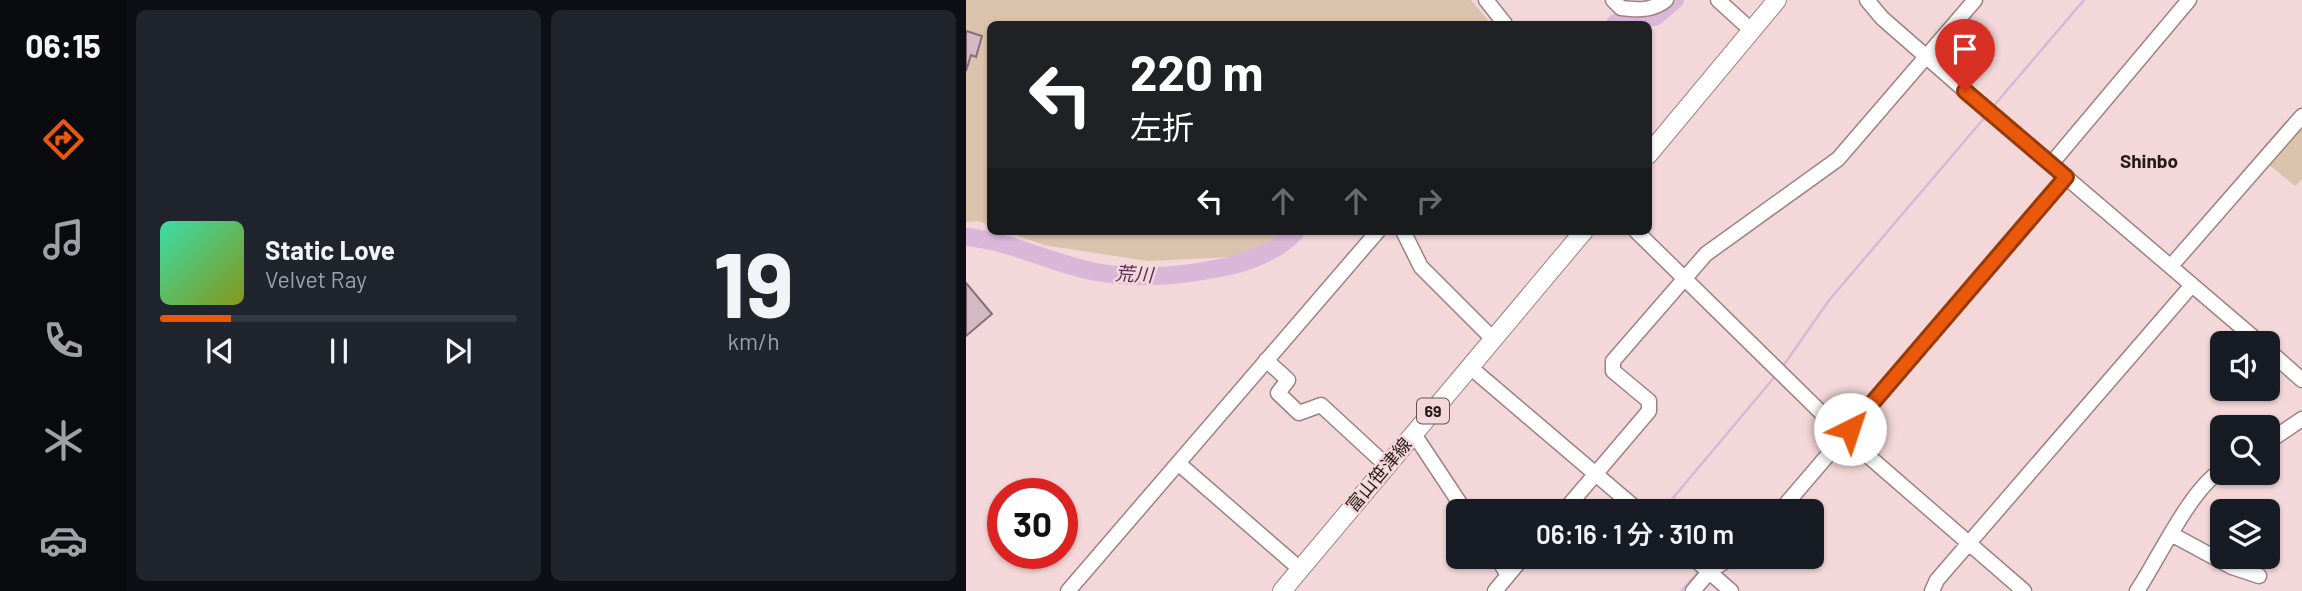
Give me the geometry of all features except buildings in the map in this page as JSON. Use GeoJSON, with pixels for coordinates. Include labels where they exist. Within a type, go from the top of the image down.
{"type":"FeatureCollection","features":[{"type":"Feature","properties":{"kind":"main road"},"geometry":{"type":"LineString","coordinates":[[1652,150],[1777,0]]}},
{"type":"Feature","properties":{"kind":"main road","name":"富山笹津線"},"geometry":{"type":"LineString","coordinates":[[1282,591],[1581,235]]}},
{"type":"Feature","properties":{"kind":"street"},"geometry":{"type":"LineString","coordinates":[[1613,0],[1620,8],[1642,10],[1657,7],[1666,0]]}},
{"type":"Feature","properties":{"kind":"street"},"geometry":{"type":"LineString","coordinates":[[1718,0],[1751,30]]}},
{"type":"Feature","properties":{"kind":"street"},"geometry":{"type":"LineString","coordinates":[[1867,0],[1926,57],[2246,331]]}},
{"type":"Feature","properties":{"kind":"street"},"geometry":{"type":"LineString","coordinates":[[1574,499],[1649,411],[1649,401],[1613,371],[1613,361],[1706,254],[1838,159],[1975,0]]}},
{"type":"Feature","properties":{"kind":"street"},"geometry":{"type":"LineString","coordinates":[[2051,164],[2189,0]]}},
{"type":"Feature","properties":{"kind":"street"},"geometry":{"type":"LineString","coordinates":[[1489,1],[1503,21]]}},
{"type":"Feature","properties":{"kind":"street"},"geometry":{"type":"LineString","coordinates":[[2171,266],[2302,116]]}},
{"type":"Feature","properties":{"kind":"street"},"geometry":{"type":"LineString","coordinates":[[1790,499],[2066,177]]}},
{"type":"Feature","properties":{"kind":"street"},"geometry":{"type":"LineString","coordinates":[[1068,591],[1375,235]]}},
{"type":"Feature","properties":{"kind":"street"},"geometry":{"type":"LineString","coordinates":[[1405,235],[1420,267],[1493,339]]}},
{"type":"Feature","properties":{"kind":"street"},"geometry":{"type":"LineString","coordinates":[[1640,235],[1844,435],[2024,591]]}},
{"type":"Feature","properties":{"kind":"street"},"geometry":{"type":"LineString","coordinates":[[1932,591],[1937,580],[2192,285]]}},
{"type":"Feature","properties":{"kind":"street"},"geometry":{"type":"LineString","coordinates":[[2280,359],[2299,372]]}},
{"type":"Feature","properties":{"kind":"street"},"geometry":{"type":"LineString","coordinates":[[1266,360],[1288,380],[1278,393],[1300,413],[1321,405],[1387,466]]}},
{"type":"Feature","properties":{"kind":"street"},"geometry":{"type":"LineString","coordinates":[[1470,367],[1625,499]]}},
{"type":"Feature","properties":{"kind":"street"},"geometry":{"type":"LineString","coordinates":[[2280,434],[2302,419]]}},
{"type":"Feature","properties":{"kind":"street"},"geometry":{"type":"LineString","coordinates":[[1414,434],[1457,499]]}},
{"type":"Feature","properties":{"kind":"street"},"geometry":{"type":"LineString","coordinates":[[1178,463],[1300,569]]}},
{"type":"Feature","properties":{"kind":"street"},"geometry":{"type":"LineString","coordinates":[[2137,591],[2173,536],[2196,494],[2210,477]]}},
{"type":"Feature","properties":{"kind":"street"},"geometry":{"type":"LineString","coordinates":[[2173,536],[2232,567],[2259,576]]}},
{"type":"Feature","properties":{"kind":"street"},"geometry":{"type":"LineString","coordinates":[[1504,569],[1508,575]]}},
{"type":"Feature","properties":{"kind":"street"},"geometry":{"type":"LineString","coordinates":[[1495,591],[1513,569]]}},
{"type":"Feature","properties":{"kind":"street"},"geometry":{"type":"LineString","coordinates":[[1693,591],[1700,569]]}},
{"type":"Feature","properties":{"kind":"street"},"geometry":{"type":"LineString","coordinates":[[1706,569],[1731,591]]}},
{"type":"Feature","properties":{"kind":"shaded area"},"geometry":{"type":"Polygon","coordinates":[[[966,0],[1471,0],[1488,21],[987,21],[987,224],[978,221],[966,222],[966,0]]]}},
{"type":"Feature","properties":{"kind":"shaded area"},"geometry":{"type":"Polygon","coordinates":[[[2302,121],[2302,179],[2295,186],[2267,163],[2302,121]]]}},
{"type":"Feature","properties":{"kind":"shaded area"},"geometry":{"type":"Polygon","coordinates":[[[1017,235],[1288,235],[1233,257],[1148,261],[1043,245],[1017,235]]]}},
{"type":"Feature","properties":{"kind":"waterway","name":"荒川"},"geometry":{"type":"LineString","coordinates":[[1620,21],[1630,14],[1655,17],[1675,0]]}},
{"type":"Feature","properties":{"kind":"waterway"},"geometry":{"type":"LineString","coordinates":[[1992,108],[2084,0]]}},
{"type":"Feature","properties":{"kind":"waterway"},"geometry":{"type":"LineString","coordinates":[[1783,366],[1830,299],[1986,116]]}},
{"type":"Feature","properties":{"kind":"waterway","name":"荒川"},"geometry":{"type":"LineString","coordinates":[[966,237],[1000,243],[1096,272],[1161,276],[1193,273],[1244,262],[1273,249],[1292,235]]}},
{"type":"Feature","properties":{"kind":"waterway"},"geometry":{"type":"LineString","coordinates":[[1672,499],[1777,374]]}},
{"type":"Feature","properties":{"kind":"waterway"},"geometry":{"type":"LineString","coordinates":[[1681,591],[1700,570]]}},
{"type":"Feature","properties":{"kind":"district","name":"Shinbo"},"geometry":{"type":"Point","coordinates":[2149,161]}},
{"type":"Feature","properties":{"kind":"route"},"geometry":{"type":"LineString","coordinates":[[1850,429],[2066,177],[1965,91]]}}]}
